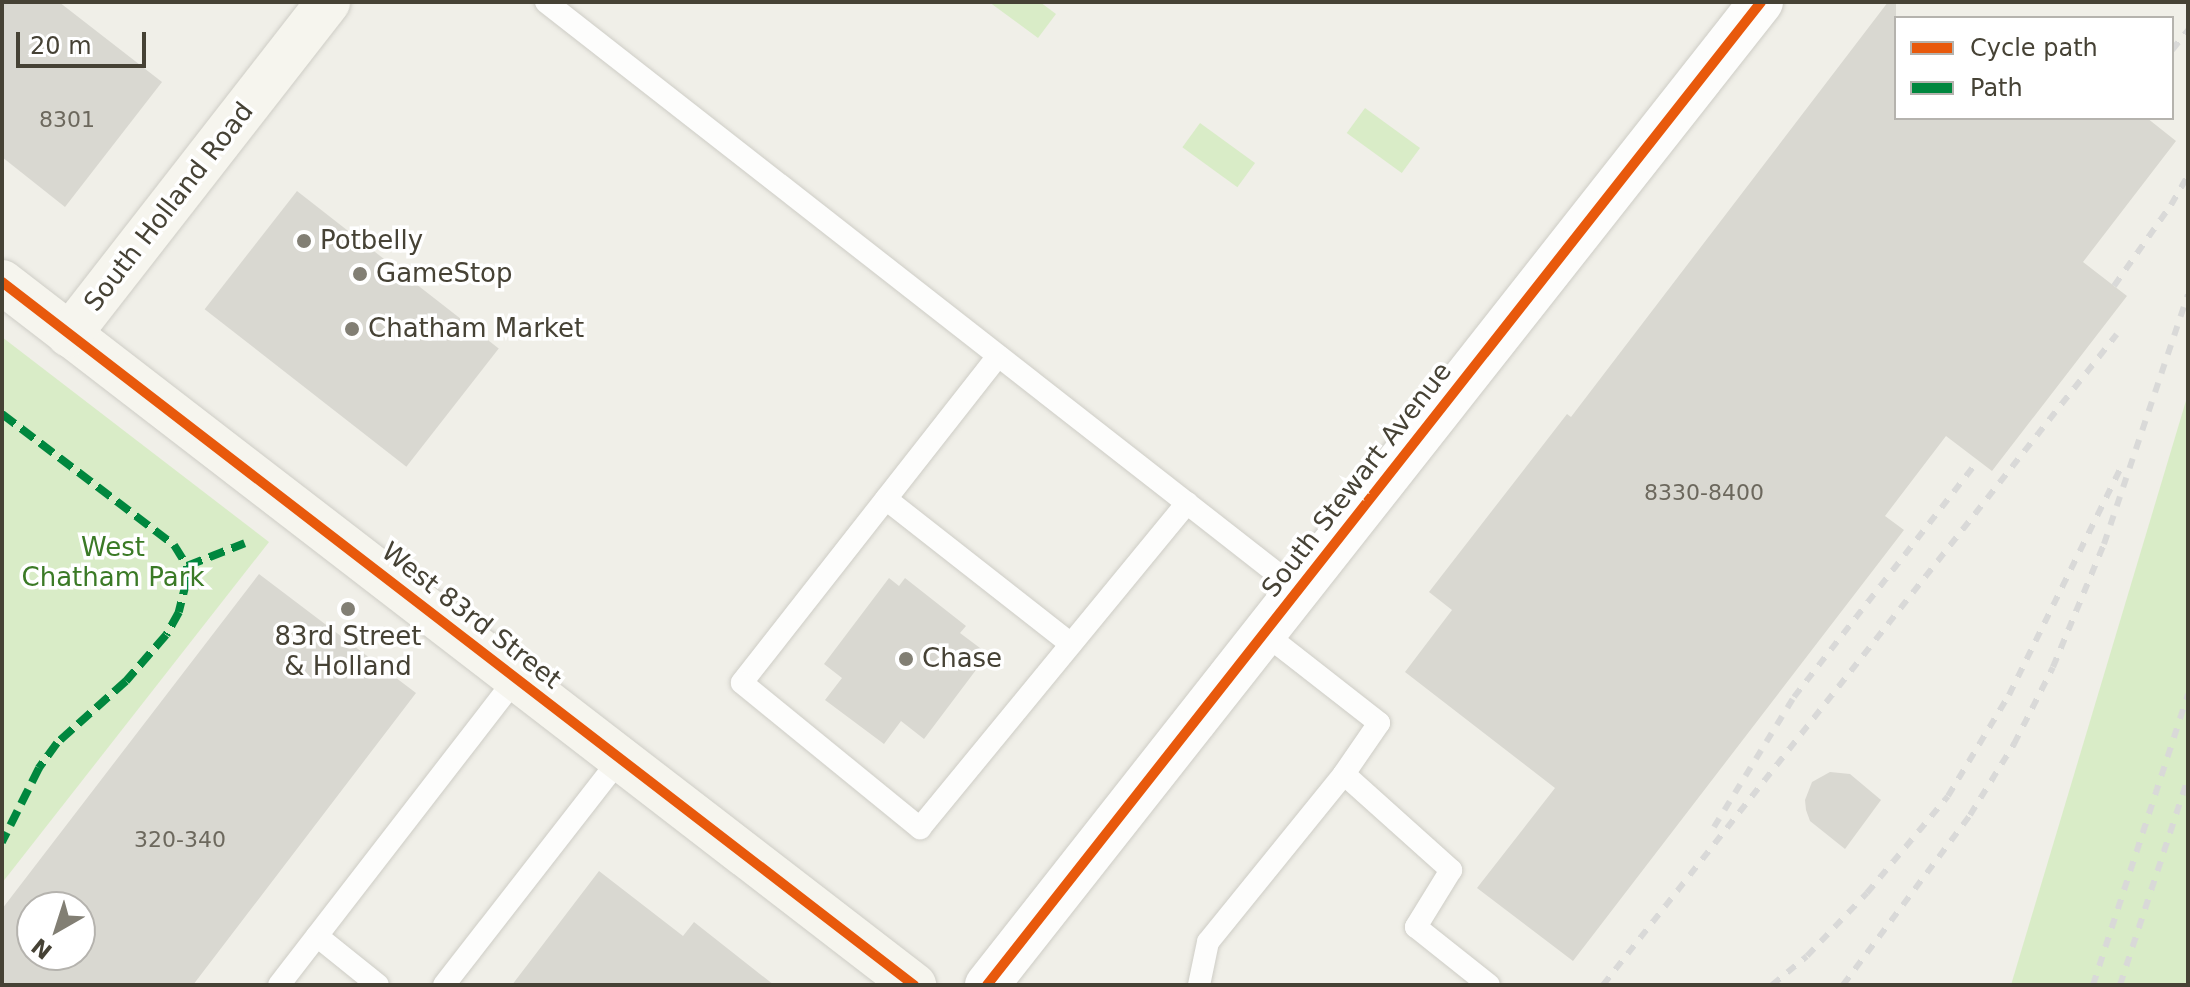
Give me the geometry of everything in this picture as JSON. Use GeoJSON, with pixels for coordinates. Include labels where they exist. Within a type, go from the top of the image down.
{"type":"FeatureCollection","features":[{"type":"Feature","properties":{"kind":"street","name":"South Holland Road"},"geometry":{"type":"LineString","coordinates":[[69,335],[328,2]]}},
{"type":"Feature","properties":{"kind":"street","name":"South Stewart Avenue"},"geometry":{"type":"LineString","coordinates":[[987,985],[1761,2]]}},
{"type":"Feature","properties":{"kind":"street","name":"West 83rd Street"},"geometry":{"type":"LineString","coordinates":[[2,282],[914,985]]}},
{"type":"Feature","properties":{"kind":"lane"},"geometry":{"type":"LineString","coordinates":[[546,2],[1298,590]]}},
{"type":"Feature","properties":{"kind":"lane"},"geometry":{"type":"LineString","coordinates":[[998,356],[742,683],[920,828],[1187,503]]}},
{"type":"Feature","properties":{"kind":"lane"},"geometry":{"type":"LineString","coordinates":[[886,499],[1071,644]]}},
{"type":"Feature","properties":{"kind":"lane"},"geometry":{"type":"LineString","coordinates":[[1199,985],[1208,942],[1344,774],[1379,723],[1264,633]]}},
{"type":"Feature","properties":{"kind":"lane"},"geometry":{"type":"LineString","coordinates":[[279,985],[516,678]]}},
{"type":"Feature","properties":{"kind":"lane"},"geometry":{"type":"LineString","coordinates":[[444,985],[620,759]]}},
{"type":"Feature","properties":{"kind":"lane"},"geometry":{"type":"LineString","coordinates":[[1344,774],[1451,870],[1416,927],[1489,985]]}},
{"type":"Feature","properties":{"kind":"lane"},"geometry":{"type":"LineString","coordinates":[[317,936],[378,985]]}},
{"type":"Feature","properties":{"kind":"green space"},"geometry":{"type":"Polygon","coordinates":[[[989,2],[1040,2],[1056,14],[1038,38],[989,2]]]}},
{"type":"Feature","properties":{"kind":"green space"},"geometry":{"type":"Polygon","coordinates":[[[1365,108],[1420,148],[1402,173],[1347,133],[1365,108]]]}},
{"type":"Feature","properties":{"kind":"green space"},"geometry":{"type":"Polygon","coordinates":[[[1200,123],[1255,163],[1237,187],[1182,147],[1200,123]]]}},
{"type":"Feature","properties":{"kind":"green space","name":"West Chatham Park"},"geometry":{"type":"Polygon","coordinates":[[[2,337],[269,542],[2,883],[2,337]]]}},
{"type":"Feature","properties":{"kind":"green space"},"geometry":{"type":"Polygon","coordinates":[[[2188,394],[2188,985],[2011,985],[2188,394]]]}},
{"type":"Feature","properties":{"kind":"building"},"geometry":{"type":"Polygon","coordinates":[[[2,2],[59,2],[162,82],[65,207],[2,157],[2,2]]]}},
{"type":"Feature","properties":{"kind":"building"},"geometry":{"type":"Polygon","coordinates":[[[1888,2],[1896,2],[1894,120],[2150,120],[2176,141],[2083,262],[2127,296],[1992,471],[1946,436],[1885,516],[1904,530],[1573,961],[1477,888],[1555,788],[1405,672],[1452,610],[1429,592],[1567,414],[1571,417],[1888,2]]]}},
{"type":"Feature","properties":{"kind":"building","name":"Chatham Market"},"geometry":{"type":"Polygon","coordinates":[[[297,191],[499,349],[406,467],[205,309],[297,191]]]}},
{"type":"Feature","properties":{"kind":"building"},"geometry":{"type":"Polygon","coordinates":[[[259,574],[416,693],[193,985],[2,985],[2,909],[259,574]]]}},
{"type":"Feature","properties":{"kind":"building","name":"Chase"},"geometry":{"type":"Polygon","coordinates":[[[889,578],[899,586],[905,578],[966,626],[960,633],[988,654],[924,739],[901,721],[884,744],[825,700],[842,678],[824,664],[889,578]]]}},
{"type":"Feature","properties":{"kind":"building"},"geometry":{"type":"Polygon","coordinates":[[[1830,772],[1850,774],[1881,800],[1845,849],[1810,821],[1806,810],[1805,800],[1812,782],[1830,772]]]}},
{"type":"Feature","properties":{"kind":"building"},"geometry":{"type":"Polygon","coordinates":[[[599,871],[683,936],[694,922],[774,985],[512,985],[599,871]]]}},
{"type":"Feature","properties":{"kind":"railway"},"geometry":{"type":"LineString","coordinates":[[2174,48],[2188,30]]}},
{"type":"Feature","properties":{"kind":"railway"},"geometry":{"type":"LineString","coordinates":[[2114,286],[2171,205],[2188,175]]}},
{"type":"Feature","properties":{"kind":"railway"},"geometry":{"type":"LineString","coordinates":[[1843,985],[1970,815],[2014,744],[2053,667],[2104,544],[2188,295]]}},
{"type":"Feature","properties":{"kind":"railway"},"geometry":{"type":"LineString","coordinates":[[1603,985],[2117,334]]}},
{"type":"Feature","properties":{"kind":"railway"},"geometry":{"type":"LineString","coordinates":[[1714,827],[1794,697],[1978,461]]}},
{"type":"Feature","properties":{"kind":"railway"},"geometry":{"type":"LineString","coordinates":[[1772,985],[1807,956],[1867,893],[1948,796],[2009,695],[2120,469]]}},
{"type":"Feature","properties":{"kind":"railway"},"geometry":{"type":"LineString","coordinates":[[2093,985],[2188,694]]}},
{"type":"Feature","properties":{"kind":"railway"},"geometry":{"type":"LineString","coordinates":[[2120,985],[2188,778]]}},
{"type":"Feature","properties":{"kind":"marked path"},"geometry":{"type":"LineString","coordinates":[[2,414],[174,545],[187,566],[179,612],[166,635],[126,681],[57,743],[39,768],[2,842]]}},
{"type":"Feature","properties":{"kind":"marked path"},"geometry":{"type":"LineString","coordinates":[[187,566],[245,543]]}},
{"type":"Feature","properties":{"kind":"cycle path"},"geometry":{"type":"LineString","coordinates":[[987,985],[1761,2]]}},
{"type":"Feature","properties":{"kind":"cycle path"},"geometry":{"type":"LineString","coordinates":[[2,282],[914,985]]}},
{"type":"Feature","properties":{"kind":"place","name":"Potbelly"},"geometry":{"type":"Point","coordinates":[304,241]}},
{"type":"Feature","properties":{"kind":"place","name":"GameStop"},"geometry":{"type":"Point","coordinates":[360,274]}},
{"type":"Feature","properties":{"kind":"place","name":"Chatham Market"},"geometry":{"type":"Point","coordinates":[352,329]}},
{"type":"Feature","properties":{"kind":"place","name":"83rd Street & Holland"},"geometry":{"type":"Point","coordinates":[348,609]}},
{"type":"Feature","properties":{"kind":"place","name":"Chase"},"geometry":{"type":"Point","coordinates":[906,659]}}]}
